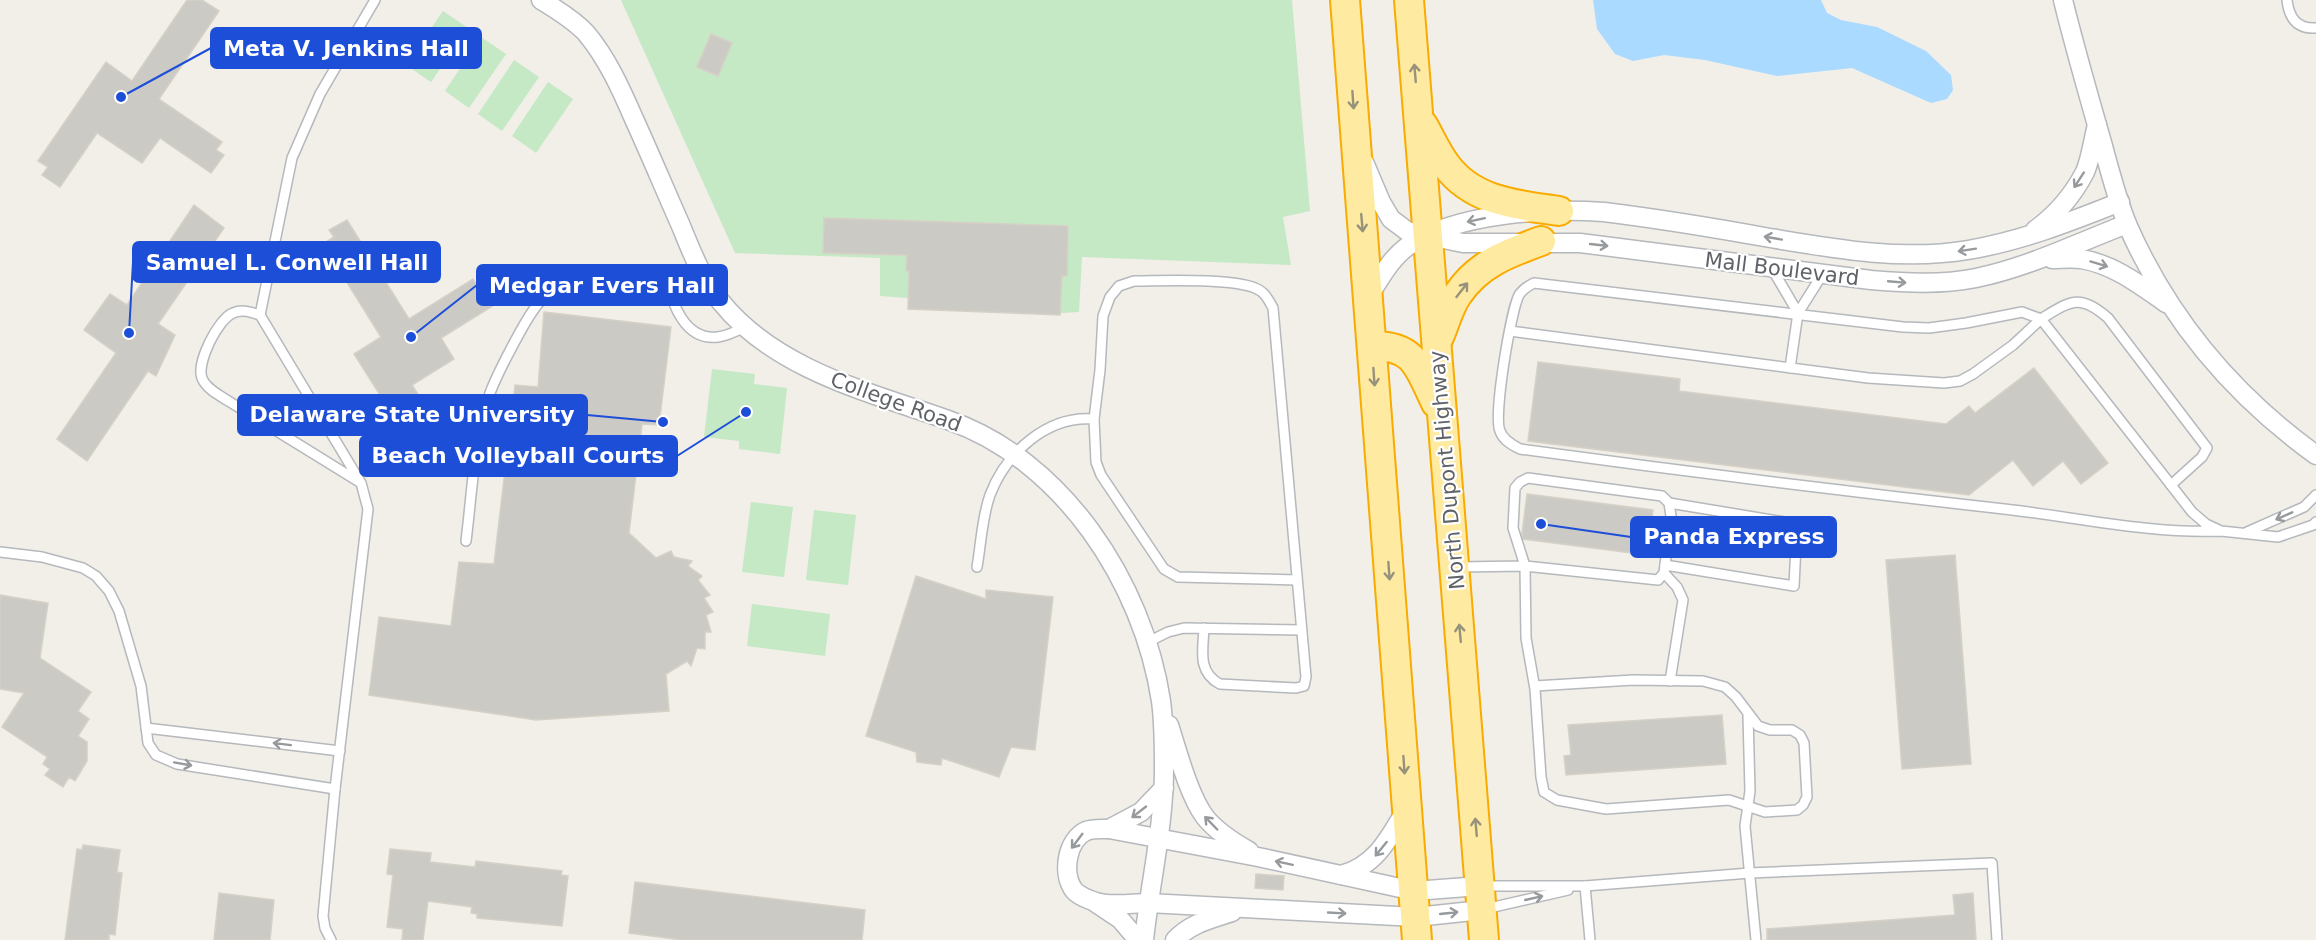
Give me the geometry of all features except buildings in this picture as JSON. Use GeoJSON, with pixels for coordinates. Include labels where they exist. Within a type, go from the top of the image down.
{"type":"FeatureCollection","features":[{"type":"Feature","properties":{"kind":"highway"},"geometry":{"type":"LineString","coordinates":[[1345,0],[1416,916]]}},
{"type":"Feature","properties":{"kind":"highway","name":"North Dupont Highway"},"geometry":{"type":"LineString","coordinates":[[1409,0],[1484,940]]}},
{"type":"Feature","properties":{"kind":"highway"},"geometry":{"type":"LineString","coordinates":[[1420,119],[1447,166],[1462,183],[1502,202],[1559,211]]}},
{"type":"Feature","properties":{"kind":"highway"},"geometry":{"type":"LineString","coordinates":[[1437,342],[1457,295],[1477,272],[1505,255],[1541,242]]}},
{"type":"Feature","properties":{"kind":"highway"},"geometry":{"type":"LineString","coordinates":[[1372,346],[1398,348],[1417,365],[1443,419]]}},
{"type":"Feature","properties":{"kind":"street","name":"College Road"},"geometry":{"type":"LineString","coordinates":[[542,0],[584,32],[601,53],[622,91],[700,272],[721,303],[745,327],[783,356],[820,374],[962,424],[1016,454],[1035,468],[1077,512],[1099,543],[1132,603],[1146,643],[1161,701],[1164,788],[1158,839]]}},
{"type":"Feature","properties":{"kind":"street"},"geometry":{"type":"LineString","coordinates":[[2062,0],[2127,224],[2150,272],[2192,337],[2231,382],[2270,420],[2316,455]]}},
{"type":"Feature","properties":{"kind":"street"},"geometry":{"type":"LineString","coordinates":[[2024,238],[2049,220],[2073,191],[2085,171],[2097,125]]}},
{"type":"Feature","properties":{"kind":"street","name":"Mall Boulevard"},"geometry":{"type":"LineString","coordinates":[[1356,144],[1381,202],[1392,219],[1407,231],[1466,243],[1541,242],[1599,245],[1915,284],[1949,282],[2003,271],[2041,259],[2127,224]]}},
{"type":"Feature","properties":{"kind":"street","name":"Mall Boulevard"},"geometry":{"type":"LineString","coordinates":[[1368,297],[1389,263],[1408,246],[1473,220],[1559,211],[1604,212],[1807,244],[1902,255],[1968,250],[2024,238],[2120,202]]}},
{"type":"Feature","properties":{"kind":"street"},"geometry":{"type":"LineString","coordinates":[[2041,259],[2080,259],[2103,265],[2131,279],[2172,307]]}},
{"type":"Feature","properties":{"kind":"street"},"geometry":{"type":"LineString","coordinates":[[1161,701],[1196,803],[1205,817],[1234,843],[1258,857]]}},
{"type":"Feature","properties":{"kind":"street"},"geometry":{"type":"LineString","coordinates":[[1109,829],[1141,812],[1164,788]]}},
{"type":"Feature","properties":{"kind":"street"},"geometry":{"type":"LineString","coordinates":[[1341,875],[1355,871],[1373,859],[1386,844],[1407,807]]}},
{"type":"Feature","properties":{"kind":"street"},"geometry":{"type":"LineString","coordinates":[[1138,940],[1120,919],[1095,902],[1073,891],[1069,881],[1068,859],[1075,840],[1084,831],[1109,829],[1341,875],[1416,916],[1481,898]]}},
{"type":"Feature","properties":{"kind":"street"},"geometry":{"type":"LineString","coordinates":[[1144,940],[1158,839]]}},
{"type":"Feature","properties":{"kind":"street"},"geometry":{"type":"LineString","coordinates":[[1095,902],[1416,916],[1481,898]]}},
{"type":"Feature","properties":{"kind":"street"},"geometry":{"type":"LineString","coordinates":[[1175,940],[1197,923],[1245,908]]}},
{"type":"Feature","properties":{"kind":"lane"},"geometry":{"type":"LineString","coordinates":[[260,315],[292,158],[320,94],[375,0]]}},
{"type":"Feature","properties":{"kind":"lane"},"geometry":{"type":"LineString","coordinates":[[2287,0],[2289,14],[2293,21],[2300,26],[2316,28]]}},
{"type":"Feature","properties":{"kind":"lane"},"geometry":{"type":"LineString","coordinates":[[1771,267],[1798,314]]}},
{"type":"Feature","properties":{"kind":"lane"},"geometry":{"type":"LineString","coordinates":[[466,541],[481,426],[489,395],[504,360],[538,303],[552,290],[580,280],[617,284],[667,279],[700,272]]}},
{"type":"Feature","properties":{"kind":"lane"},"geometry":{"type":"LineString","coordinates":[[1790,368],[1798,314],[1822,274]]}},
{"type":"Feature","properties":{"kind":"lane"},"geometry":{"type":"LineString","coordinates":[[667,279],[671,300],[682,320],[694,332],[709,338],[719,337],[745,327]]}},
{"type":"Feature","properties":{"kind":"lane"},"geometry":{"type":"LineString","coordinates":[[1204,628],[1205,672],[1211,680],[1220,684],[1296,688],[1304,686],[1306,677],[1273,308],[1266,295],[1254,288],[1231,284],[1134,281],[1119,286],[1110,297],[1103,316],[1094,419],[1096,462],[1101,475],[1164,569],[1170,574],[1178,577],[1297,580]]}},
{"type":"Feature","properties":{"kind":"lane"},"geometry":{"type":"LineString","coordinates":[[2221,531],[2206,524],[2192,512],[2041,319],[2022,312],[1966,324],[1929,328],[1903,327],[1533,283],[1519,295],[1510,331],[1498,408],[1498,424],[1504,438],[1520,449],[1831,491],[2007,509],[2186,532],[2247,532],[2278,537],[2315,524]]}},
{"type":"Feature","properties":{"kind":"lane"},"geometry":{"type":"LineString","coordinates":[[1510,331],[1868,378],[1944,383],[1960,381],[2013,345],[2041,319],[2067,302],[2088,303],[2108,318],[2206,448],[2202,457],[2170,485]]}},
{"type":"Feature","properties":{"kind":"lane"},"geometry":{"type":"LineString","coordinates":[[332,940],[325,927],[323,916],[335,789],[368,526],[368,509],[361,483],[260,315],[247,310],[232,313],[224,321],[204,356],[200,369],[202,379],[209,388],[230,402],[361,483]]}},
{"type":"Feature","properties":{"kind":"lane"},"geometry":{"type":"LineString","coordinates":[[977,567],[989,497],[997,478],[1016,454],[1044,430],[1078,417],[1094,419]]}},
{"type":"Feature","properties":{"kind":"lane"},"geometry":{"type":"LineString","coordinates":[[1535,686],[1633,680],[1703,681],[1725,687],[1736,697],[1758,726],[1770,730],[1792,730],[1800,735],[1804,743],[1807,797],[1803,806],[1797,810],[1765,812],[1730,800],[1606,809],[1557,800],[1544,792],[1535,686],[1526,638],[1525,566],[1513,528],[1515,488],[1528,478],[1662,496],[1669,503],[1797,524],[1794,586],[1665,569]]}},
{"type":"Feature","properties":{"kind":"lane"},"geometry":{"type":"LineString","coordinates":[[2247,532],[2304,507],[2316,495]]}},
{"type":"Feature","properties":{"kind":"lane"},"geometry":{"type":"LineString","coordinates":[[1455,567],[1525,566],[1658,580],[1665,569],[1671,516],[1669,503]]}},
{"type":"Feature","properties":{"kind":"lane"},"geometry":{"type":"LineString","coordinates":[[0,552],[42,557],[83,567],[96,576],[109,591],[119,611],[141,686],[146,728],[151,748],[156,755],[164,760],[335,789]]}},
{"type":"Feature","properties":{"kind":"lane"},"geometry":{"type":"LineString","coordinates":[[1665,569],[1677,586],[1683,600],[1670,681]]}},
{"type":"Feature","properties":{"kind":"lane"},"geometry":{"type":"LineString","coordinates":[[1146,643],[1168,632],[1184,628],[1301,630]]}},
{"type":"Feature","properties":{"kind":"lane"},"geometry":{"type":"LineString","coordinates":[[1748,715],[1750,791],[1745,826],[1756,940]]}},
{"type":"Feature","properties":{"kind":"lane"},"geometry":{"type":"LineString","coordinates":[[146,728],[340,751]]}},
{"type":"Feature","properties":{"kind":"lane"},"geometry":{"type":"LineString","coordinates":[[1481,898],[1585,886],[1750,873],[1992,863],[1997,940]]}},
{"type":"Feature","properties":{"kind":"lane"},"geometry":{"type":"LineString","coordinates":[[1481,898],[1585,886]]}},
{"type":"Feature","properties":{"kind":"lane"},"geometry":{"type":"LineString","coordinates":[[1585,886],[1590,940]]}},
{"type":"Feature","properties":{"kind":"green space"},"geometry":{"type":"Polygon","coordinates":[[[621,0],[1292,0],[1310,211],[1283,217],[1291,265],[1082,257],[1079,312],[1061,313],[1060,315],[908,309],[908,298],[880,296],[880,258],[735,253],[621,0]]]}},
{"type":"Feature","properties":{"kind":"green space"},"geometry":{"type":"Polygon","coordinates":[[[443,11],[468,28],[431,82],[406,65],[443,11]]]}},
{"type":"Feature","properties":{"kind":"green space"},"geometry":{"type":"Polygon","coordinates":[[[481,37],[506,54],[469,108],[445,91],[481,37]]]}},
{"type":"Feature","properties":{"kind":"green space"},"geometry":{"type":"Polygon","coordinates":[[[514,60],[539,77],[502,131],[478,114],[514,60]]]}},
{"type":"Feature","properties":{"kind":"green space"},"geometry":{"type":"Polygon","coordinates":[[[548,82],[573,99],[536,153],[512,136],[548,82]]]}},
{"type":"Feature","properties":{"kind":"green space"},"geometry":{"type":"Polygon","coordinates":[[[712,369],[755,374],[754,384],[787,388],[780,454],[739,449],[739,441],[704,437],[712,369]]]}},
{"type":"Feature","properties":{"kind":"green space"},"geometry":{"type":"Polygon","coordinates":[[[751,502],[793,507],[784,577],[742,572],[751,502]]]}},
{"type":"Feature","properties":{"kind":"green space"},"geometry":{"type":"Polygon","coordinates":[[[814,510],[856,515],[848,585],[806,580],[814,510]]]}},
{"type":"Feature","properties":{"kind":"green space"},"geometry":{"type":"Polygon","coordinates":[[[752,604],[830,614],[825,656],[747,646],[752,604]]]}},
{"type":"Feature","properties":{"kind":"water"},"geometry":{"type":"Polygon","coordinates":[[[1593,0],[1821,0],[1827,13],[1841,20],[1877,27],[1926,51],[1951,75],[1953,90],[1947,99],[1931,103],[1852,68],[1777,76],[1705,60],[1664,55],[1633,61],[1615,54],[1597,29],[1593,0]]]}},
{"type":"Feature","properties":{"kind":"place","name":"Meta V. Jenkins Hall"},"geometry":{"type":"Point","coordinates":[121,97]}},
{"type":"Feature","properties":{"kind":"place","name":"Samuel L. Conwell Hall"},"geometry":{"type":"Point","coordinates":[129,333]}},
{"type":"Feature","properties":{"kind":"place","name":"Medgar Evers Hall"},"geometry":{"type":"Point","coordinates":[411,337]}},
{"type":"Feature","properties":{"kind":"place","name":"Beach Volleyball Courts"},"geometry":{"type":"Point","coordinates":[746,412]}},
{"type":"Feature","properties":{"kind":"place","name":"Delaware State University"},"geometry":{"type":"Point","coordinates":[663,422]}},
{"type":"Feature","properties":{"kind":"place","name":"Panda Express"},"geometry":{"type":"Point","coordinates":[1541,524]}}]}
